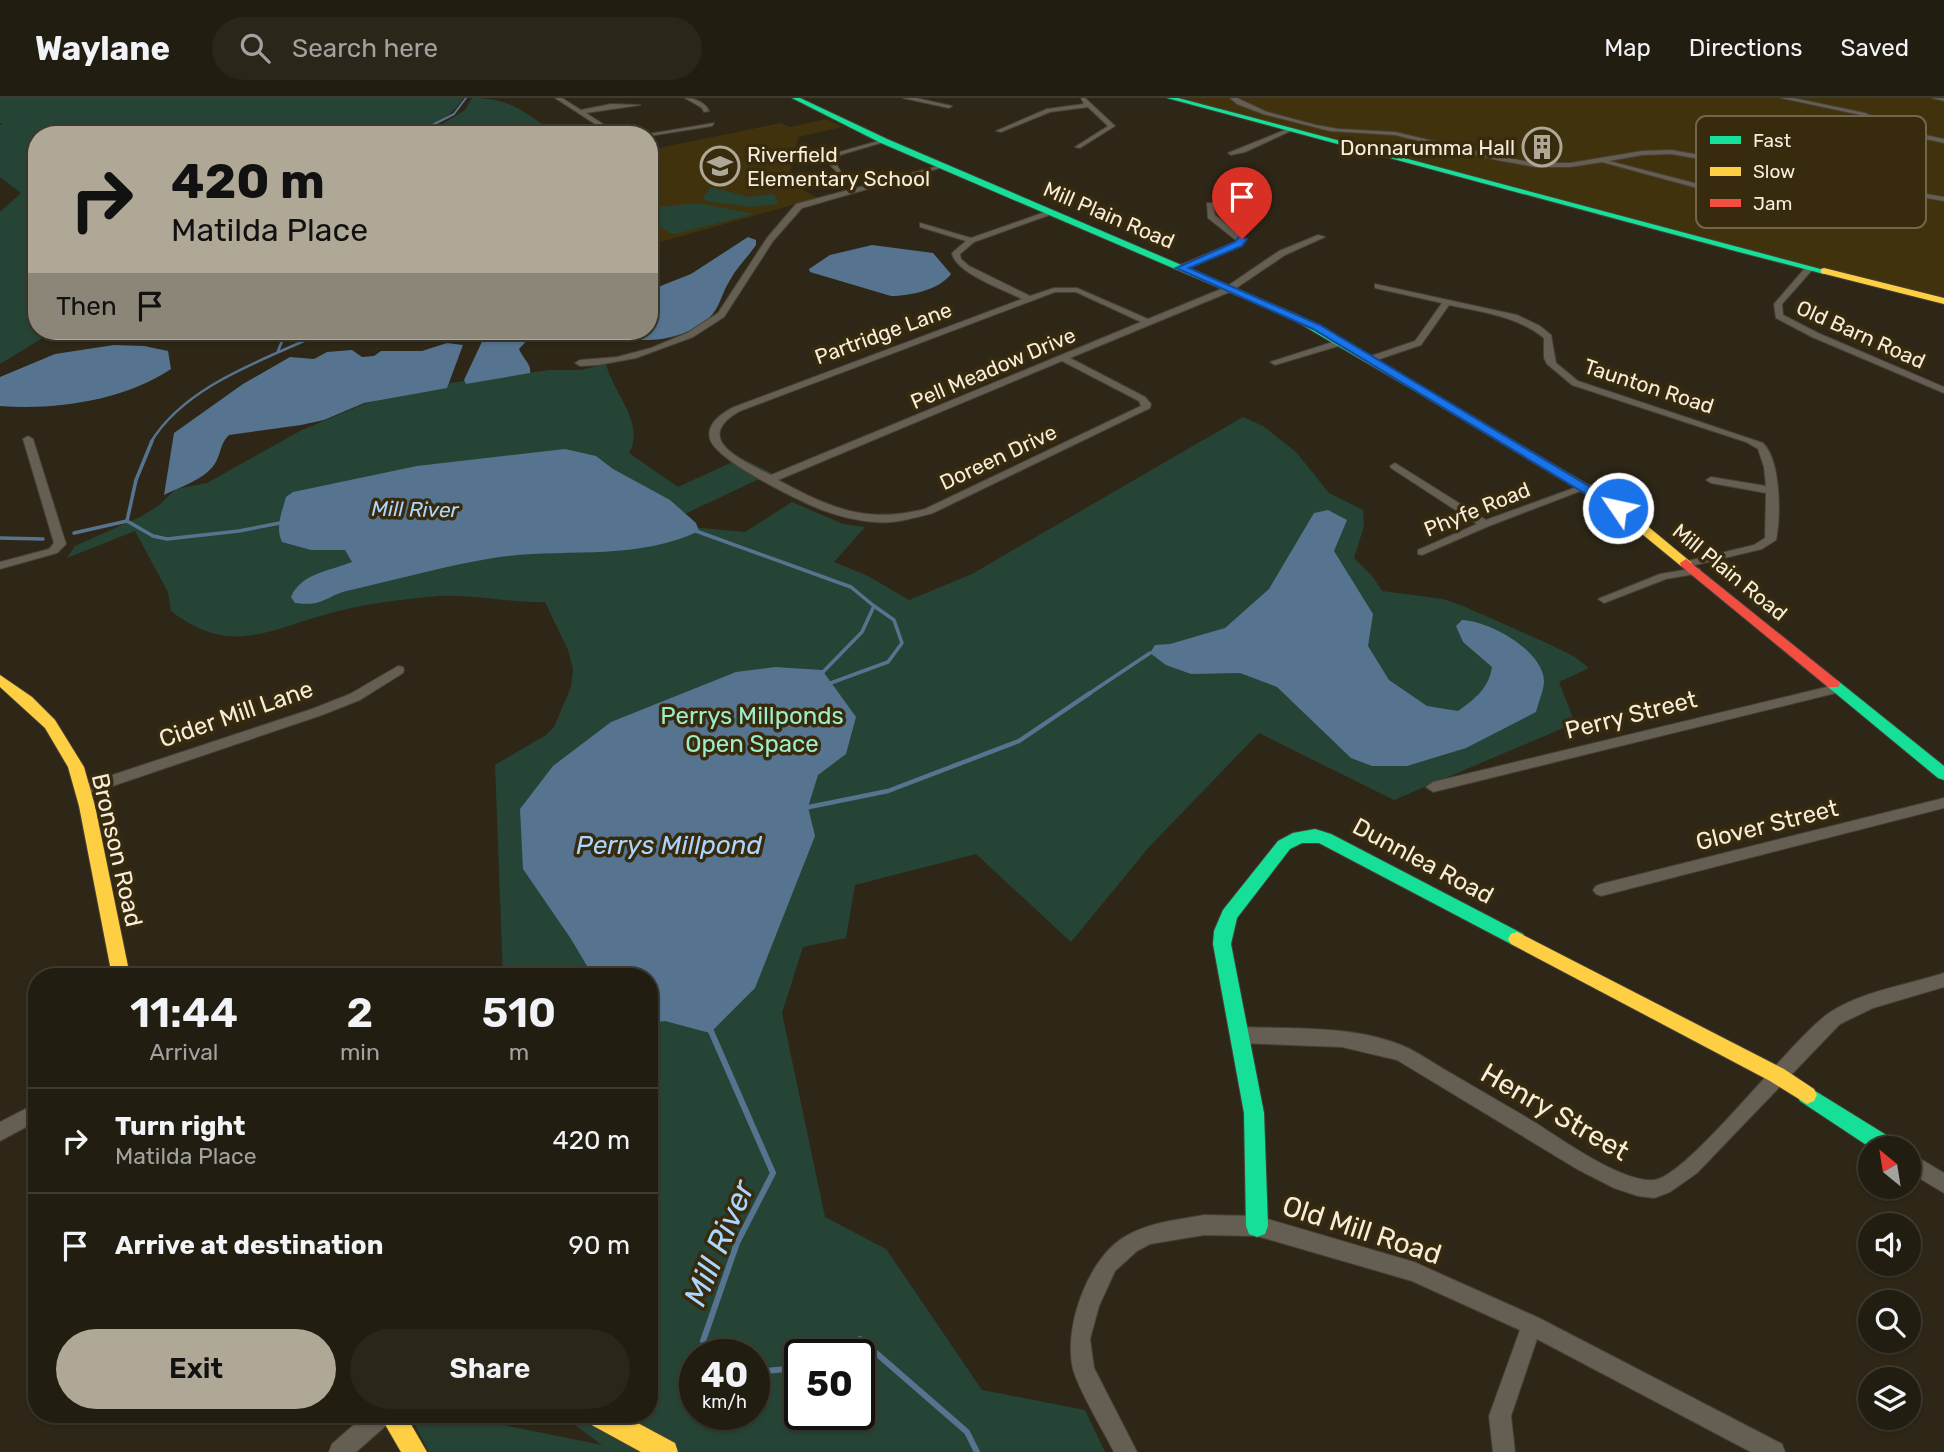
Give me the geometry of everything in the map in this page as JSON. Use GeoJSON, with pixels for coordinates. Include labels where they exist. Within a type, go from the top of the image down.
{"type":"FeatureCollection","features":[{"type":"Feature","properties":{"kind":"main road","name":"Mill Plain Road"},"geometry":{"type":"LineString","coordinates":[[795,98],[884,141],[1308,323],[1371,359],[1618,508],[1944,774]]}},
{"type":"Feature","properties":{"kind":"main road"},"geometry":{"type":"LineString","coordinates":[[1170,98],[1809,269],[1944,301]]}},
{"type":"Feature","properties":{"kind":"main road","name":"Bronson Road"},"geometry":{"type":"LineString","coordinates":[[0,680],[32,702],[49,721],[65,745],[84,790],[109,904],[120,968]]}},
{"type":"Feature","properties":{"kind":"main road","name":"Dunnlea Road"},"geometry":{"type":"LineString","coordinates":[[1257,1226],[1254,1113],[1223,944],[1225,922],[1284,845],[1299,837],[1315,835],[1325,838],[1777,1075],[1871,1136]]}},
{"type":"Feature","properties":{"kind":"main road"},"geometry":{"type":"LineString","coordinates":[[397,1423],[415,1452]]}},
{"type":"Feature","properties":{"kind":"main road"},"geometry":{"type":"LineString","coordinates":[[613,1423],[666,1452]]}},
{"type":"Feature","properties":{"kind":"street"},"geometry":{"type":"LineString","coordinates":[[558,98],[603,126]]}},
{"type":"Feature","properties":{"kind":"street"},"geometry":{"type":"LineString","coordinates":[[688,98],[706,111]]}},
{"type":"Feature","properties":{"kind":"street"},"geometry":{"type":"LineString","coordinates":[[906,98],[949,106]]}},
{"type":"Feature","properties":{"kind":"street"},"geometry":{"type":"LineString","coordinates":[[1233,98],[1241,105],[1324,128],[1389,132],[1504,160],[1564,165],[1604,162],[1637,152],[1671,152],[1696,156]]}},
{"type":"Feature","properties":{"kind":"street"},"geometry":{"type":"LineString","coordinates":[[1784,98],[1867,116]]}},
{"type":"Feature","properties":{"kind":"street"},"geometry":{"type":"LineString","coordinates":[[1935,98],[1944,99]]}},
{"type":"Feature","properties":{"kind":"street"},"geometry":{"type":"LineString","coordinates":[[999,131],[1049,110],[1085,102],[1108,120],[1112,127],[1078,148]]}},
{"type":"Feature","properties":{"kind":"street"},"geometry":{"type":"LineString","coordinates":[[580,112],[618,105],[637,105]]}},
{"type":"Feature","properties":{"kind":"street"},"geometry":{"type":"LineString","coordinates":[[658,133],[712,124]]}},
{"type":"Feature","properties":{"kind":"street"},"geometry":{"type":"LineString","coordinates":[[1231,153],[1243,151],[1292,129]]}},
{"type":"Feature","properties":{"kind":"street"},"geometry":{"type":"LineString","coordinates":[[1926,137],[1944,141]]}},
{"type":"Feature","properties":{"kind":"street"},"geometry":{"type":"LineString","coordinates":[[839,172],[832,164],[838,154],[884,141]]}},
{"type":"Feature","properties":{"kind":"street"},"geometry":{"type":"LineString","coordinates":[[1604,162],[1696,186]]}},
{"type":"Feature","properties":{"kind":"street"},"geometry":{"type":"LineString","coordinates":[[580,363],[627,357],[676,341],[710,324],[721,315],[770,240],[799,206],[944,166]]}},
{"type":"Feature","properties":{"kind":"street"},"geometry":{"type":"LineString","coordinates":[[1926,196],[1944,199]]}},
{"type":"Feature","properties":{"kind":"street"},"geometry":{"type":"LineString","coordinates":[[1181,268],[1242,241],[1211,216],[1210,205]]}},
{"type":"Feature","properties":{"kind":"street"},"geometry":{"type":"LineString","coordinates":[[1029,299],[959,263],[956,257],[958,249],[971,240],[1051,213]]}},
{"type":"Feature","properties":{"kind":"street"},"geometry":{"type":"LineString","coordinates":[[923,225],[971,240]]}},
{"type":"Feature","properties":{"kind":"street","name":"Pell Meadow Drive"},"geometry":{"type":"LineString","coordinates":[[771,479],[1228,289],[1282,253],[1321,237]]}},
{"type":"Feature","properties":{"kind":"street","name":"Old Barn Road"},"geometry":{"type":"LineString","coordinates":[[1809,269],[1778,304],[1779,316],[1815,335],[1944,390]]}},
{"type":"Feature","properties":{"kind":"street","name":"Taunton Road"},"geometry":{"type":"LineString","coordinates":[[1378,286],[1506,315],[1538,328],[1548,337],[1549,358],[1556,370],[1575,383],[1757,444],[1767,454],[1772,536],[1767,543],[1691,567]]}},
{"type":"Feature","properties":{"kind":"street","name":"Partridge Lane"},"geometry":{"type":"LineString","coordinates":[[771,479],[731,458],[716,446],[714,431],[726,414],[1054,289],[1069,288],[1147,322]]}},
{"type":"Feature","properties":{"kind":"street"},"geometry":{"type":"LineString","coordinates":[[1371,359],[1418,343],[1446,303]]}},
{"type":"Feature","properties":{"kind":"street"},"geometry":{"type":"LineString","coordinates":[[1275,362],[1342,342]]}},
{"type":"Feature","properties":{"kind":"street","name":"Doreen Drive"},"geometry":{"type":"LineString","coordinates":[[771,479],[844,516],[878,520],[907,518],[929,511],[1145,408],[1146,404],[1142,399],[1063,358]]}},
{"type":"Feature","properties":{"kind":"street"},"geometry":{"type":"LineString","coordinates":[[0,566],[53,551],[60,544],[28,439]]}},
{"type":"Feature","properties":{"kind":"street"},"geometry":{"type":"LineString","coordinates":[[1395,466],[1485,524]]}},
{"type":"Feature","properties":{"kind":"street"},"geometry":{"type":"LineString","coordinates":[[1711,480],[1770,491]]}},
{"type":"Feature","properties":{"kind":"street","name":"Phyfe Road"},"geometry":{"type":"LineString","coordinates":[[1422,552],[1485,524],[1586,487]]}},
{"type":"Feature","properties":{"kind":"street"},"geometry":{"type":"LineString","coordinates":[[1604,599],[1691,567]]}},
{"type":"Feature","properties":{"kind":"street","name":"Cider Mill Lane"},"geometry":{"type":"LineString","coordinates":[[84,790],[317,712],[355,697],[398,670]]}},
{"type":"Feature","properties":{"kind":"street","name":"Perry Street"},"geometry":{"type":"LineString","coordinates":[[1433,787],[1839,688]]}},
{"type":"Feature","properties":{"kind":"street","name":"Glover Street"},"geometry":{"type":"LineString","coordinates":[[1601,890],[1944,803]]}},
{"type":"Feature","properties":{"kind":"street","name":"Henry Street"},"geometry":{"type":"LineString","coordinates":[[1241,1035],[1347,1039],[1402,1054],[1614,1179],[1654,1189],[1666,1187],[1693,1166],[1777,1075],[1840,1015],[1944,980]]}},
{"type":"Feature","properties":{"kind":"street"},"geometry":{"type":"LineString","coordinates":[[0,1132],[28,1116]]}},
{"type":"Feature","properties":{"kind":"street"},"geometry":{"type":"LineString","coordinates":[[1922,1170],[1944,1184]]}},
{"type":"Feature","properties":{"kind":"street","name":"Old Mill Road"},"geometry":{"type":"LineString","coordinates":[[1126,1452],[1084,1370],[1081,1352],[1082,1325],[1101,1276],[1117,1253],[1148,1235],[1204,1225],[1257,1226],[1414,1272],[1532,1325],[1773,1452]]}},
{"type":"Feature","properties":{"kind":"street"},"geometry":{"type":"LineString","coordinates":[[1504,1452],[1500,1416],[1532,1325]]}},
{"type":"Feature","properties":{"kind":"street"},"geometry":{"type":"LineString","coordinates":[[340,1452],[373,1423]]}},
{"type":"Feature","properties":{"kind":"shaded area"},"geometry":{"type":"Polygon","coordinates":[[[1179,98],[1944,98],[1944,299],[1833,274],[1179,98]]]}},
{"type":"Feature","properties":{"kind":"shaded area","name":"Riverfield Elementary School"},"geometry":{"type":"Polygon","coordinates":[[[827,119],[842,127],[798,137],[788,182],[818,198],[658,242],[658,148],[781,123],[790,127],[827,119]]]}},
{"type":"Feature","properties":{"kind":"green space"},"geometry":{"type":"Polygon","coordinates":[[[0,98],[463,98],[447,116],[429,126],[28,126],[28,340],[39,340],[0,364],[0,212],[21,193],[0,177],[0,125],[3,124],[0,123],[0,98]]]}},
{"type":"Feature","properties":{"kind":"green space"},"geometry":{"type":"Polygon","coordinates":[[[472,98],[497,101],[518,108],[544,126],[439,126],[465,110],[472,98]]]}},
{"type":"Feature","properties":{"kind":"green space"},"geometry":{"type":"Polygon","coordinates":[[[711,187],[749,197],[774,194],[778,204],[750,207],[706,201],[703,197],[711,187]]]}},
{"type":"Feature","properties":{"kind":"green space"},"geometry":{"type":"Polygon","coordinates":[[[698,203],[754,214],[675,234],[658,225],[658,207],[698,203]]]}},
{"type":"Feature","properties":{"kind":"green space","name":"Perrys Millponds Open Space"},"geometry":{"type":"Polygon","coordinates":[[[606,364],[634,431],[629,453],[678,487],[741,458],[772,473],[676,518],[679,526],[745,532],[792,502],[843,524],[865,527],[834,562],[868,576],[909,600],[972,574],[1243,417],[1263,426],[1296,452],[1329,493],[1363,510],[1364,526],[1354,558],[1373,577],[1382,591],[1443,599],[1463,606],[1549,644],[1575,657],[1589,668],[1559,682],[1575,723],[1394,800],[1259,733],[1149,847],[1071,942],[976,854],[855,885],[846,938],[803,947],[782,1013],[825,1217],[886,1249],[982,1390],[1085,1410],[1105,1452],[429,1452],[414,1423],[493,1423],[602,1445],[572,1423],[658,1423],[658,968],[503,968],[495,765],[546,735],[554,727],[571,687],[573,669],[568,650],[545,602],[458,596],[415,598],[364,605],[248,636],[211,633],[192,625],[171,611],[168,592],[135,531],[67,558],[75,546],[142,516],[158,506],[176,489],[207,483],[300,431],[364,404],[441,384],[550,370],[581,370],[606,364]]]}},
{"type":"Feature","properties":{"kind":"water"},"geometry":{"type":"Polygon","coordinates":[[[748,237],[756,240],[756,245],[733,275],[713,314],[682,334],[658,339],[658,287],[691,274],[748,237]]]}},
{"type":"Feature","properties":{"kind":"water"},"geometry":{"type":"Polygon","coordinates":[[[872,245],[933,253],[951,274],[946,280],[924,291],[891,296],[810,272],[809,269],[830,255],[872,245]]]}},
{"type":"Feature","properties":{"kind":"water"},"geometry":{"type":"Polygon","coordinates":[[[483,340],[527,340],[519,349],[530,373],[466,384],[464,380],[483,340]]]}},
{"type":"Feature","properties":{"kind":"water"},"geometry":{"type":"Polygon","coordinates":[[[447,343],[463,345],[447,388],[364,403],[324,420],[301,425],[229,435],[216,461],[204,475],[164,495],[174,433],[243,384],[290,357],[314,359],[327,352],[352,350],[362,357],[374,356],[381,351],[422,351],[447,343]]]}},
{"type":"Feature","properties":{"kind":"water"},"geometry":{"type":"Polygon","coordinates":[[[114,345],[144,346],[168,351],[171,369],[132,389],[88,401],[44,406],[0,406],[0,377],[55,354],[114,345]]]}},
{"type":"Feature","properties":{"kind":"water"},"geometry":{"type":"Polygon","coordinates":[[[565,449],[596,456],[613,469],[670,500],[696,523],[699,531],[675,541],[649,547],[519,555],[475,561],[343,592],[313,603],[295,603],[291,597],[309,578],[352,562],[345,550],[311,550],[282,542],[280,520],[286,497],[293,492],[417,466],[565,449]]]}},
{"type":"Feature","properties":{"kind":"water"},"geometry":{"type":"Polygon","coordinates":[[[1328,510],[1347,520],[1334,551],[1373,614],[1368,646],[1389,680],[1427,706],[1458,711],[1480,692],[1488,681],[1492,667],[1463,642],[1456,626],[1462,620],[1473,622],[1513,639],[1535,659],[1544,681],[1536,712],[1466,748],[1407,766],[1372,766],[1351,758],[1277,687],[1240,673],[1191,674],[1166,665],[1150,653],[1155,645],[1170,644],[1225,628],[1269,589],[1314,513],[1328,510]]]}},
{"type":"Feature","properties":{"kind":"water","name":"Perrys Millpond"},"geometry":{"type":"Polygon","coordinates":[[[775,667],[822,670],[856,717],[846,754],[818,775],[808,807],[815,836],[755,988],[710,1033],[665,1021],[658,1022],[658,968],[588,968],[523,869],[520,809],[553,766],[611,722],[736,672],[775,667]]]}},
{"type":"Feature","properties":{"kind":"waterway","name":"Mill River"},"geometry":{"type":"LineString","coordinates":[[431,126],[454,114],[466,98]]}},
{"type":"Feature","properties":{"kind":"waterway"},"geometry":{"type":"LineString","coordinates":[[278,351],[282,340]]}},
{"type":"Feature","properties":{"kind":"waterway","name":"Mill River"},"geometry":{"type":"LineString","coordinates":[[151,442],[166,422],[206,389],[254,363],[306,340]]}},
{"type":"Feature","properties":{"kind":"waterway","name":"Mill River"},"geometry":{"type":"LineString","coordinates":[[127,521],[136,480],[152,441]]}},
{"type":"Feature","properties":{"kind":"waterway"},"geometry":{"type":"LineString","coordinates":[[74,533],[127,521]]}},
{"type":"Feature","properties":{"kind":"waterway","name":"Mill River"},"geometry":{"type":"LineString","coordinates":[[127,521],[153,536],[167,539],[239,531],[285,522]]}},
{"type":"Feature","properties":{"kind":"waterway","name":"Mill River"},"geometry":{"type":"LineString","coordinates":[[696,531],[851,587],[874,606]]}},
{"type":"Feature","properties":{"kind":"waterway"},"geometry":{"type":"LineString","coordinates":[[0,538],[43,539]]}},
{"type":"Feature","properties":{"kind":"waterway","name":"Mill River"},"geometry":{"type":"LineString","coordinates":[[821,674],[862,632],[874,606]]}},
{"type":"Feature","properties":{"kind":"waterway"},"geometry":{"type":"LineString","coordinates":[[828,684],[888,662],[902,643],[894,620],[874,606]]}},
{"type":"Feature","properties":{"kind":"waterway"},"geometry":{"type":"LineString","coordinates":[[1090,693],[1150,653]]}},
{"type":"Feature","properties":{"kind":"waterway"},"geometry":{"type":"LineString","coordinates":[[804,808],[888,791],[1019,741],[1090,693]]}},
{"type":"Feature","properties":{"kind":"waterway","name":"Mill River"},"geometry":{"type":"LineString","coordinates":[[704,1339],[737,1243],[773,1173],[710,1029]]}},
{"type":"Feature","properties":{"kind":"waterway","name":"Mill River"},"geometry":{"type":"LineString","coordinates":[[875,1352],[967,1432],[977,1452]]}},
{"type":"Feature","properties":{"kind":"waterway","name":"Mill River"},"geometry":{"type":"LineString","coordinates":[[770,1371],[784,1369]]}},
{"type":"Feature","properties":{"kind":"traffic: fast"},"geometry":{"type":"LineString","coordinates":[[795,98],[884,141],[1295,317],[1424,392]]}},
{"type":"Feature","properties":{"kind":"traffic: fast"},"geometry":{"type":"LineString","coordinates":[[1170,98],[1824,271]]}},
{"type":"Feature","properties":{"kind":"traffic: fast"},"geometry":{"type":"LineString","coordinates":[[1833,684],[1944,774]]}},
{"type":"Feature","properties":{"kind":"traffic: fast"},"geometry":{"type":"LineString","coordinates":[[1257,1226],[1254,1113],[1222,944],[1229,915],[1284,845],[1299,837],[1315,835],[1325,838],[1517,939]]}},
{"type":"Feature","properties":{"kind":"traffic: fast"},"geometry":{"type":"LineString","coordinates":[[1807,1095],[1870,1136]]}},
{"type":"Feature","properties":{"kind":"traffic: slow"},"geometry":{"type":"LineString","coordinates":[[1824,271],[1944,301]]}},
{"type":"Feature","properties":{"kind":"traffic: slow"},"geometry":{"type":"LineString","coordinates":[[1424,392],[1618,508],[1686,563]]}},
{"type":"Feature","properties":{"kind":"traffic: slow"},"geometry":{"type":"LineString","coordinates":[[0,680],[50,724],[76,767],[87,806],[119,968]]}},
{"type":"Feature","properties":{"kind":"traffic: slow"},"geometry":{"type":"LineString","coordinates":[[1517,939],[1777,1075],[1807,1095]]}},
{"type":"Feature","properties":{"kind":"traffic: slow"},"geometry":{"type":"LineString","coordinates":[[397,1423],[415,1452]]}},
{"type":"Feature","properties":{"kind":"traffic: slow"},"geometry":{"type":"LineString","coordinates":[[613,1423],[666,1452]]}},
{"type":"Feature","properties":{"kind":"traffic: jam"},"geometry":{"type":"LineString","coordinates":[[1686,563],[1833,684]]}},
{"type":"Feature","properties":{"kind":"place","name":"Donnarumma Hall"},"geometry":{"type":"Point","coordinates":[1542,147]}},
{"type":"Feature","properties":{"kind":"place","name":"Riverfield Elementary School"},"geometry":{"type":"Point","coordinates":[720,166]}},
{"type":"Feature","properties":{"kind":"route"},"geometry":{"type":"LineString","coordinates":[[1242,239],[1238,244],[1181,268],[1317,327],[1618,508]]}}]}
